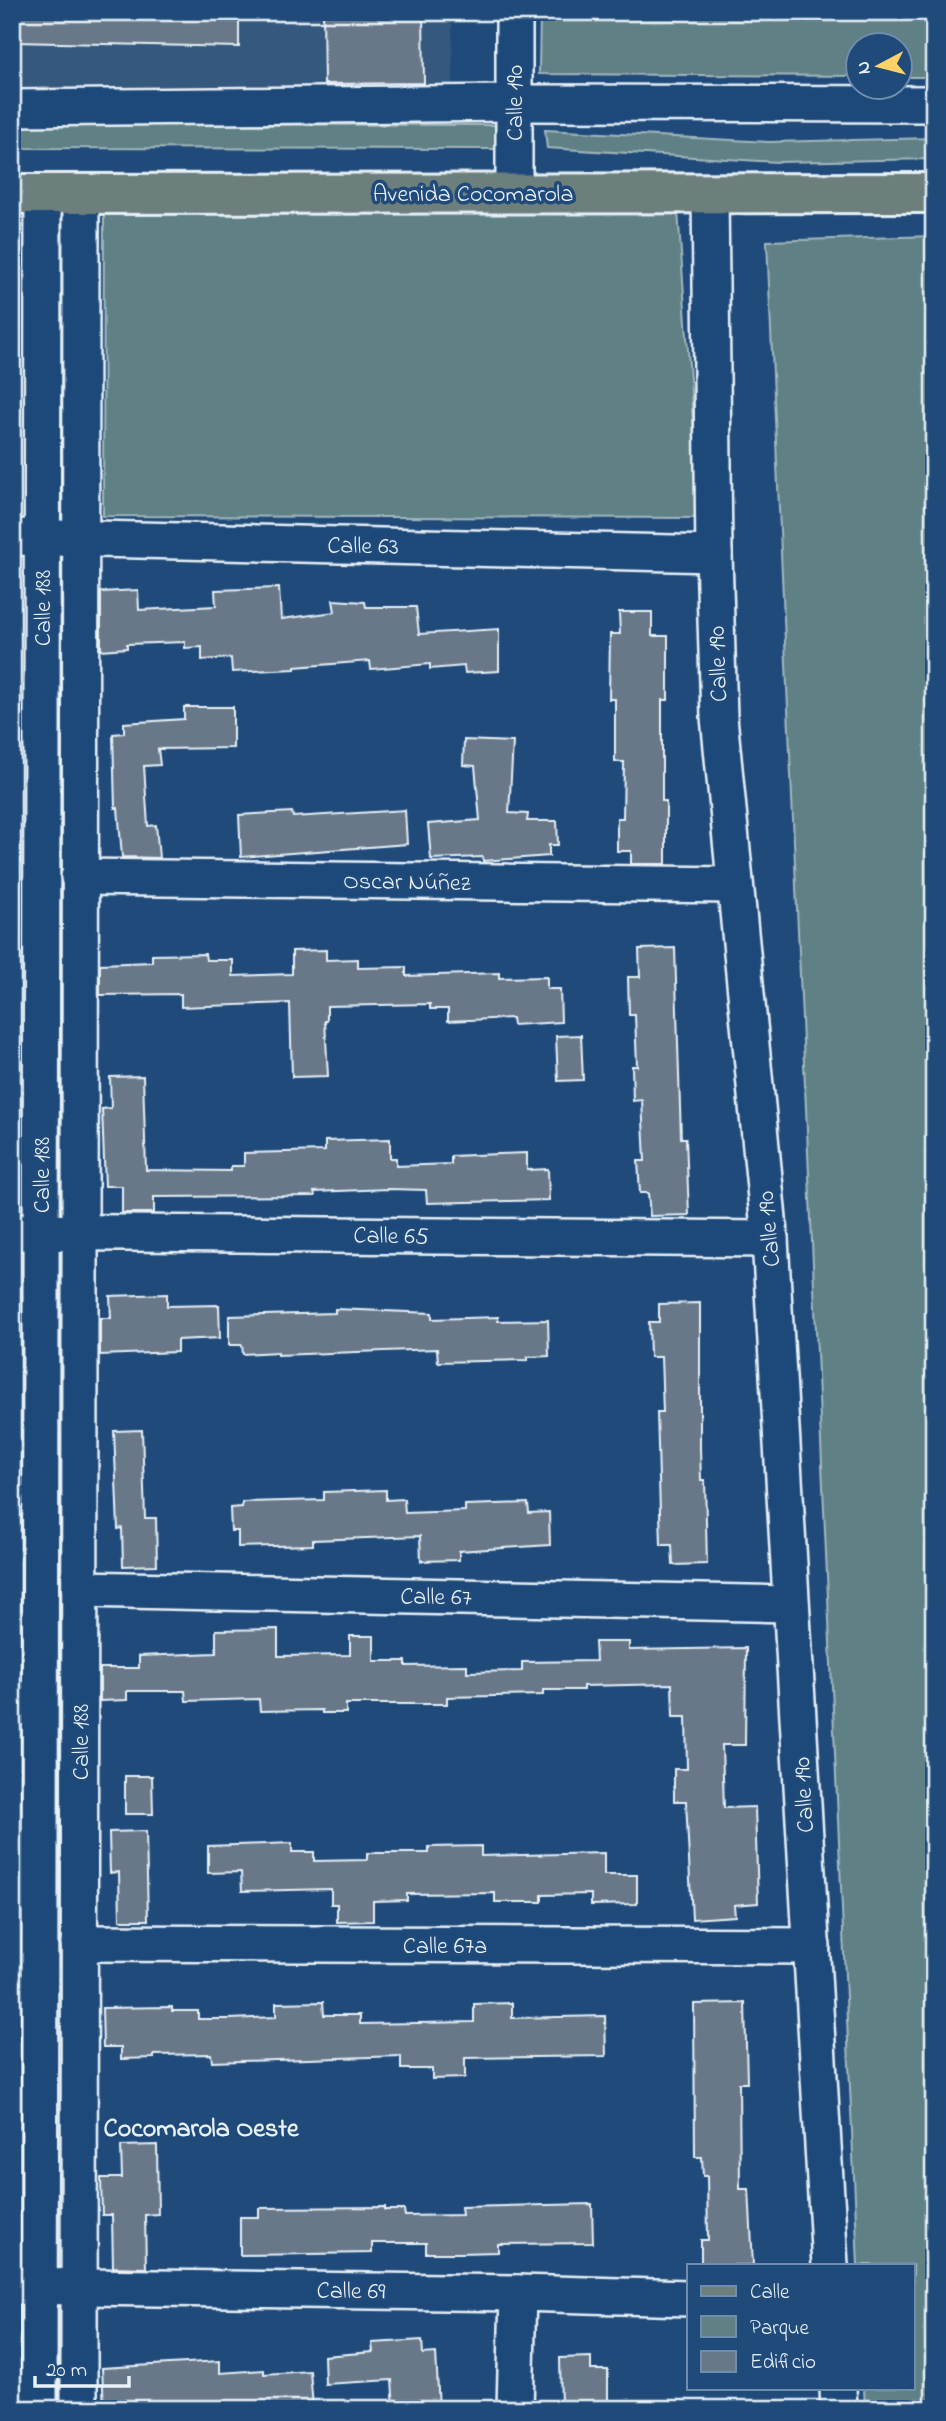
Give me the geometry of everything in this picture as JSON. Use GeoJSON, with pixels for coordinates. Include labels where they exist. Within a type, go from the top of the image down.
{"type":"FeatureCollection","features":[{"type":"Feature","properties":{"kind":"main road","name":"Avenida Cocomarola"},"geometry":{"type":"LineString","coordinates":[[28,194],[934,193]]}},
{"type":"Feature","properties":{"kind":"street","name":"Calle 190"},"geometry":{"type":"LineString","coordinates":[[514,12],[514,193]]}},
{"type":"Feature","properties":{"kind":"street"},"geometry":{"type":"LineString","coordinates":[[12,108],[514,103],[934,104]]}},
{"type":"Feature","properties":{"kind":"street","name":"Calle 190"},"geometry":{"type":"LineString","coordinates":[[710,193],[714,554],[719,717],[770,1239],[830,2264]]}},
{"type":"Feature","properties":{"kind":"street","name":"Calle 188"},"geometry":{"type":"LineString","coordinates":[[28,194],[26,2286],[39,2409]]}},
{"type":"Feature","properties":{"kind":"street","name":"Calle 188"},"geometry":{"type":"LineString","coordinates":[[79,2409],[81,194]]}},
{"type":"Feature","properties":{"kind":"street","name":"Calle 63"},"geometry":{"type":"LineString","coordinates":[[27,537],[714,554]]}},
{"type":"Feature","properties":{"kind":"street","name":"Oscar Núñez"},"geometry":{"type":"LineString","coordinates":[[79,877],[734,885]]}},
{"type":"Feature","properties":{"kind":"street","name":"Calle 65"},"geometry":{"type":"LineString","coordinates":[[27,1232],[770,1239]]}},
{"type":"Feature","properties":{"kind":"street","name":"Calle 67"},"geometry":{"type":"LineString","coordinates":[[80,1589],[791,1604]]}},
{"type":"Feature","properties":{"kind":"street","name":"Calle 67a"},"geometry":{"type":"LineString","coordinates":[[79,1942],[812,1947]]}},
{"type":"Feature","properties":{"kind":"street","name":"Calle 69"},"geometry":{"type":"LineString","coordinates":[[26,2286],[687,2298]]}},
{"type":"Feature","properties":{"kind":"street"},"geometry":{"type":"LineString","coordinates":[[515,2409],[518,2293]]}},
{"type":"Feature","properties":{"kind":"street"},"geometry":{"type":"LineString","coordinates":[[838,2390],[839,2409]]}},
{"type":"Feature","properties":{"kind":"shaded area"},"geometry":{"type":"Polygon","coordinates":[[[12,12],[452,12],[453,96],[12,99],[12,12]]]}},
{"type":"Feature","properties":{"kind":"green space"},"geometry":{"type":"Polygon","coordinates":[[[540,12],[934,12],[934,77],[914,77],[914,32],[844,32],[844,76],[539,74],[540,12]]]}},
{"type":"Feature","properties":{"kind":"green space"},"geometry":{"type":"Polygon","coordinates":[[[12,124],[495,125],[495,149],[12,148],[12,124]]]}},
{"type":"Feature","properties":{"kind":"green space"},"geometry":{"type":"Polygon","coordinates":[[[545,130],[769,142],[934,138],[934,159],[777,162],[547,148],[545,130]]]}},
{"type":"Feature","properties":{"kind":"green space"},"geometry":{"type":"Polygon","coordinates":[[[104,209],[678,211],[700,518],[103,516],[104,209]]]}},
{"type":"Feature","properties":{"kind":"green space"},"geometry":{"type":"Polygon","coordinates":[[[934,236],[934,2409],[865,2409],[864,2390],[914,2390],[914,2264],[858,2264],[767,241],[934,236]]]}},
{"type":"Feature","properties":{"kind":"green space"},"geometry":{"type":"Polygon","coordinates":[[[12,2303],[19,2303],[19,2409],[12,2409],[12,2303]]]}},
{"type":"Feature","properties":{"kind":"building"},"geometry":{"type":"Polygon","coordinates":[[[15,12],[239,12],[239,47],[14,42],[15,12]]]}},
{"type":"Feature","properties":{"kind":"building"},"geometry":{"type":"Polygon","coordinates":[[[323,12],[423,12],[424,83],[324,84],[323,12]]]}},
{"type":"Feature","properties":{"kind":"building"},"geometry":{"type":"Polygon","coordinates":[[[279,588],[281,619],[335,612],[333,600],[365,602],[366,607],[416,607],[419,634],[499,629],[499,671],[465,673],[464,666],[430,669],[430,664],[371,669],[370,661],[232,672],[231,658],[202,660],[202,647],[185,648],[185,642],[127,644],[127,648],[101,650],[101,592],[138,590],[139,610],[216,606],[215,590],[279,588]]]}},
{"type":"Feature","properties":{"kind":"building"},"geometry":{"type":"Polygon","coordinates":[[[619,612],[652,612],[652,636],[668,636],[668,700],[662,700],[662,801],[666,801],[666,864],[631,864],[631,851],[617,851],[617,818],[623,818],[624,762],[615,762],[615,699],[609,699],[610,634],[620,634],[619,612]]]}},
{"type":"Feature","properties":{"kind":"building"},"geometry":{"type":"Polygon","coordinates":[[[184,707],[233,707],[233,748],[158,749],[160,765],[144,766],[148,826],[156,825],[159,858],[122,857],[118,808],[115,808],[113,734],[124,733],[124,723],[184,719],[184,707]]]}},
{"type":"Feature","properties":{"kind":"building"},"geometry":{"type":"Polygon","coordinates":[[[464,740],[513,742],[509,813],[528,814],[527,821],[557,821],[558,845],[549,845],[549,856],[483,861],[483,857],[431,859],[428,824],[480,820],[475,766],[463,765],[464,740]]]}},
{"type":"Feature","properties":{"kind":"building"},"geometry":{"type":"Polygon","coordinates":[[[405,810],[407,844],[241,857],[239,815],[292,812],[293,817],[405,810]]]}},
{"type":"Feature","properties":{"kind":"building"},"geometry":{"type":"Polygon","coordinates":[[[675,948],[681,1138],[686,1138],[689,1215],[650,1216],[648,1193],[640,1193],[638,1161],[645,1161],[642,1100],[633,1101],[632,1066],[637,1066],[635,1015],[629,1015],[628,977],[640,977],[639,949],[675,948]]]}},
{"type":"Feature","properties":{"kind":"building"},"geometry":{"type":"Polygon","coordinates":[[[326,950],[326,960],[358,959],[358,968],[406,967],[406,976],[499,973],[499,978],[547,977],[547,989],[560,989],[561,1022],[513,1025],[512,1018],[448,1021],[448,1009],[430,1009],[430,1004],[327,1006],[325,1021],[328,1076],[292,1077],[290,1003],[181,1007],[181,994],[100,995],[100,964],[152,962],[152,955],[205,954],[206,960],[233,960],[233,976],[292,974],[292,951],[326,950]]]}},
{"type":"Feature","properties":{"kind":"building"},"geometry":{"type":"Polygon","coordinates":[[[581,1035],[583,1080],[558,1081],[556,1036],[581,1035]]]}},
{"type":"Feature","properties":{"kind":"building"},"geometry":{"type":"Polygon","coordinates":[[[143,1076],[146,1170],[231,1171],[231,1166],[244,1166],[244,1153],[325,1151],[325,1141],[390,1139],[390,1158],[396,1158],[396,1166],[451,1164],[451,1156],[527,1153],[527,1170],[548,1169],[549,1200],[427,1203],[426,1190],[388,1189],[314,1192],[315,1196],[154,1197],[154,1213],[122,1213],[122,1186],[105,1186],[102,1109],[111,1108],[110,1077],[143,1076]]]}},
{"type":"Feature","properties":{"kind":"building"},"geometry":{"type":"Polygon","coordinates":[[[167,1294],[167,1306],[219,1305],[220,1338],[177,1340],[177,1352],[100,1355],[100,1318],[111,1318],[110,1296],[167,1294]]]}},
{"type":"Feature","properties":{"kind":"building"},"geometry":{"type":"Polygon","coordinates":[[[700,1303],[700,1449],[701,1480],[705,1480],[707,1564],[673,1565],[672,1545],[661,1545],[657,1412],[663,1412],[661,1357],[650,1357],[649,1322],[659,1322],[659,1304],[700,1303]]]}},
{"type":"Feature","properties":{"kind":"building"},"geometry":{"type":"Polygon","coordinates":[[[335,1309],[432,1313],[432,1319],[498,1317],[498,1321],[548,1320],[549,1356],[528,1357],[528,1360],[438,1362],[437,1349],[278,1355],[278,1352],[243,1354],[242,1345],[229,1345],[229,1316],[335,1313],[335,1309]]]}},
{"type":"Feature","properties":{"kind":"building"},"geometry":{"type":"Polygon","coordinates":[[[142,1430],[145,1518],[156,1518],[157,1565],[123,1566],[122,1528],[118,1529],[114,1431],[142,1430]]]}},
{"type":"Feature","properties":{"kind":"building"},"geometry":{"type":"Polygon","coordinates":[[[386,1490],[386,1500],[404,1499],[405,1513],[465,1511],[465,1505],[528,1503],[529,1513],[549,1512],[550,1545],[459,1551],[459,1560],[421,1561],[420,1536],[313,1540],[313,1545],[238,1547],[238,1531],[231,1531],[230,1508],[242,1507],[242,1502],[324,1500],[324,1492],[386,1490]]]}},
{"type":"Feature","properties":{"kind":"building"},"geometry":{"type":"Polygon","coordinates":[[[278,1629],[278,1656],[350,1655],[350,1636],[374,1636],[374,1661],[406,1661],[406,1666],[467,1665],[467,1672],[522,1671],[522,1662],[596,1661],[595,1642],[629,1642],[629,1650],[746,1648],[745,1745],[722,1745],[724,1808],[755,1807],[758,1903],[734,1905],[735,1916],[692,1919],[686,1801],[674,1801],[674,1769],[687,1769],[686,1717],[673,1717],[672,1684],[583,1686],[583,1690],[543,1690],[543,1695],[447,1697],[447,1704],[346,1704],[346,1713],[322,1713],[322,1710],[260,1711],[259,1699],[186,1701],[185,1691],[127,1691],[127,1700],[100,1701],[100,1668],[139,1668],[139,1656],[216,1653],[216,1630],[278,1629]]]}},
{"type":"Feature","properties":{"kind":"building"},"geometry":{"type":"Polygon","coordinates":[[[125,1776],[152,1776],[153,1814],[125,1814],[125,1776]]]}},
{"type":"Feature","properties":{"kind":"building"},"geometry":{"type":"Polygon","coordinates":[[[146,1831],[148,1920],[120,1920],[119,1872],[110,1873],[109,1832],[146,1831]]]}},
{"type":"Feature","properties":{"kind":"building"},"geometry":{"type":"Polygon","coordinates":[[[292,1843],[292,1852],[314,1852],[314,1861],[367,1860],[367,1853],[429,1853],[429,1847],[481,1846],[481,1856],[604,1853],[604,1875],[637,1875],[637,1904],[591,1905],[591,1894],[542,1895],[542,1902],[495,1902],[495,1893],[407,1894],[407,1900],[373,1901],[373,1921],[337,1922],[337,1904],[331,1904],[331,1889],[242,1891],[241,1872],[208,1873],[208,1846],[292,1843]]]}},
{"type":"Feature","properties":{"kind":"building"},"geometry":{"type":"Polygon","coordinates":[[[323,2002],[324,2015],[360,2015],[360,2024],[474,2022],[474,2004],[512,2003],[512,2018],[605,2016],[606,2056],[465,2058],[465,2078],[432,2079],[432,2069],[401,2069],[401,2056],[212,2062],[211,2054],[154,2055],[154,2058],[121,2059],[121,2047],[103,2047],[102,2008],[172,2007],[172,2011],[198,2011],[198,2019],[229,2019],[276,2017],[276,2003],[323,2002]]]}},
{"type":"Feature","properties":{"kind":"building"},"geometry":{"type":"Polygon","coordinates":[[[745,2003],[747,2083],[739,2083],[740,2189],[749,2189],[753,2264],[701,2264],[701,2240],[708,2240],[707,2176],[703,2176],[702,2157],[695,2157],[694,2004],[745,2003]]]}},
{"type":"Feature","properties":{"kind":"building"},"geometry":{"type":"Polygon","coordinates":[[[157,2145],[158,2214],[145,2215],[146,2268],[113,2267],[112,2215],[102,2215],[101,2178],[122,2178],[121,2146],[157,2145]]]}},
{"type":"Feature","properties":{"kind":"building"},"geometry":{"type":"Polygon","coordinates":[[[592,2204],[593,2243],[498,2244],[498,2252],[426,2253],[426,2243],[372,2243],[372,2253],[240,2255],[240,2217],[259,2217],[259,2208],[385,2207],[385,2210],[404,2210],[405,2216],[462,2215],[461,2207],[592,2204]]]}},
{"type":"Feature","properties":{"kind":"building"},"geometry":{"type":"Polygon","coordinates":[[[422,2340],[423,2354],[436,2353],[439,2409],[394,2409],[392,2380],[325,2384],[324,2356],[373,2352],[372,2343],[422,2340]]]}},
{"type":"Feature","properties":{"kind":"building"},"geometry":{"type":"Polygon","coordinates":[[[591,2357],[591,2370],[608,2370],[608,2406],[561,2409],[560,2358],[591,2357]]]}},
{"type":"Feature","properties":{"kind":"building"},"geometry":{"type":"Polygon","coordinates":[[[220,2361],[220,2373],[310,2371],[313,2407],[104,2408],[102,2368],[220,2361]]]}},
{"type":"Feature","properties":{"kind":"district","name":"Cocomarola Oeste"},"geometry":{"type":"Point","coordinates":[201,2127]}}]}
